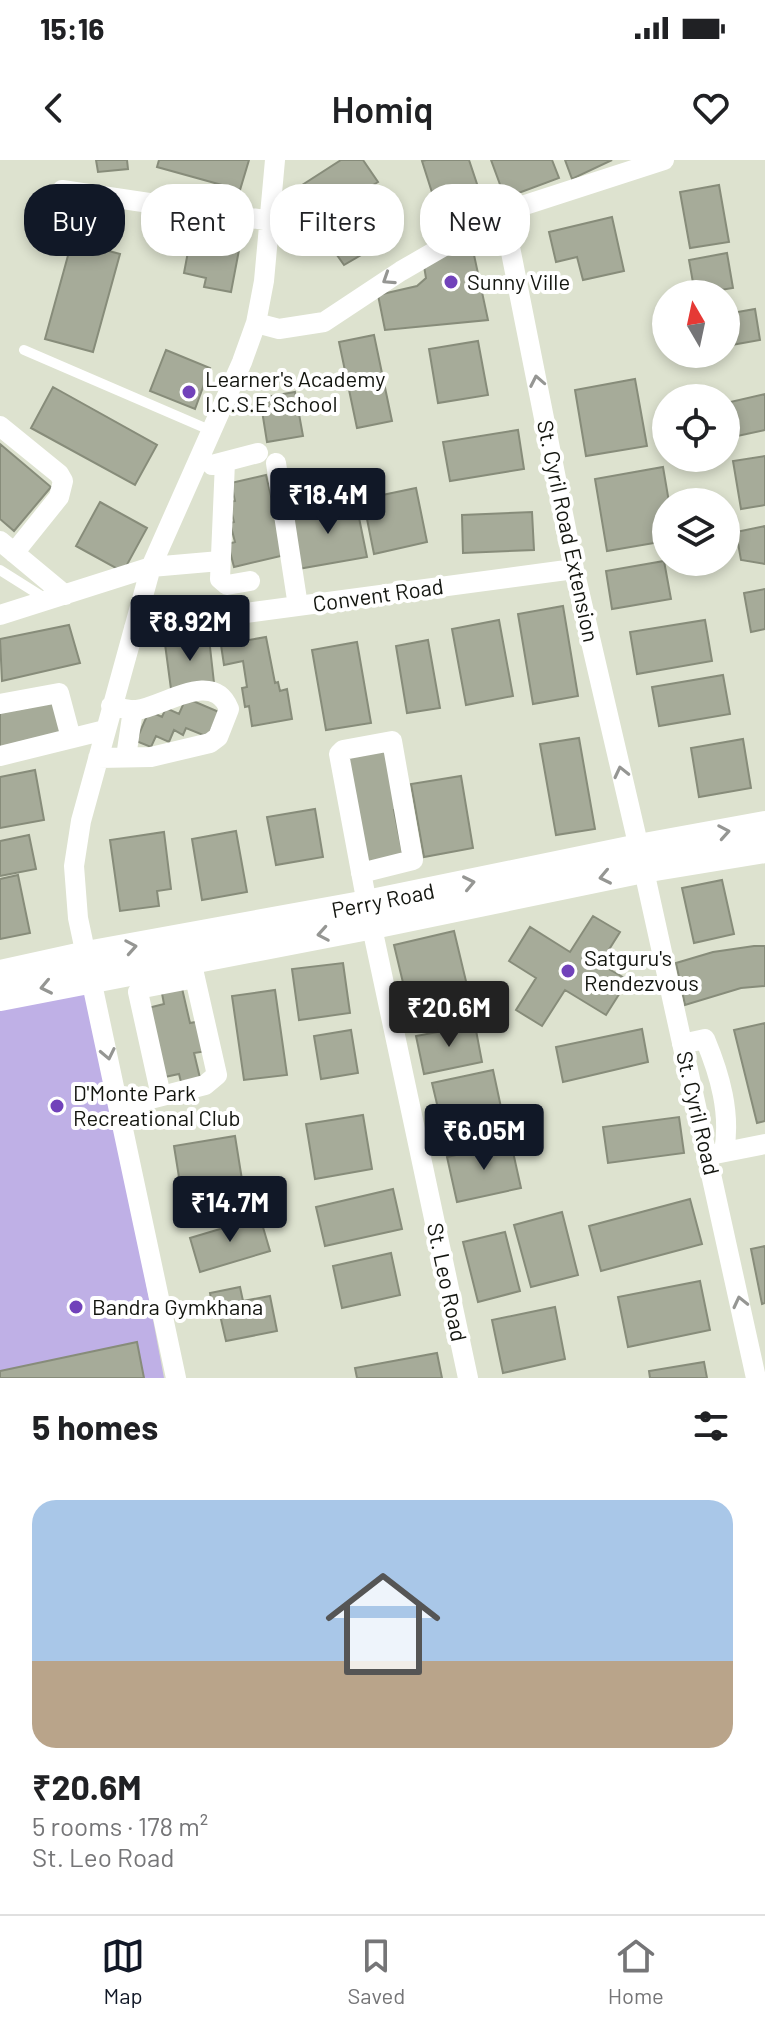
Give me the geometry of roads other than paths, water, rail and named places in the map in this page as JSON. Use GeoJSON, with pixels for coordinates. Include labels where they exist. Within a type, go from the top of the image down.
{"type":"FeatureCollection","features":[{"type":"Feature","properties":{"kind":"main road","name":"Perry Road"},"geometry":{"type":"LineString","coordinates":[[0,974],[191,958],[370,914],[641,858],[765,825]]}},
{"type":"Feature","properties":{"kind":"main road","name":"Perry Road"},"geometry":{"type":"LineString","coordinates":[[641,858],[765,849]]}},
{"type":"Feature","properties":{"kind":"main road","name":"Perry Road"},"geometry":{"type":"LineString","coordinates":[[0,997],[89,966]]}},
{"type":"Feature","properties":{"kind":"street"},"geometry":{"type":"LineString","coordinates":[[273,184],[275,160]]}},
{"type":"Feature","properties":{"kind":"street"},"geometry":{"type":"LineString","coordinates":[[530,203],[664,160]]}},
{"type":"Feature","properties":{"kind":"street"},"geometry":{"type":"LineString","coordinates":[[125,199],[270,221]]}},
{"type":"Feature","properties":{"kind":"street"},"geometry":{"type":"LineString","coordinates":[[176,1378],[78,918],[74,866],[81,821],[151,567],[242,362],[256,323],[270,230]]}},
{"type":"Feature","properties":{"kind":"street"},"geometry":{"type":"LineString","coordinates":[[256,323],[279,329],[324,322],[427,256]]}},
{"type":"Feature","properties":{"kind":"street","name":"St. Cyril Road Extension"},"geometry":{"type":"LineString","coordinates":[[512,256],[574,569],[641,858]]}},
{"type":"Feature","properties":{"kind":"street"},"geometry":{"type":"LineString","coordinates":[[0,426],[59,474],[63,481],[59,497],[7,547],[57,598]]}},
{"type":"Feature","properties":{"kind":"street"},"geometry":{"type":"LineString","coordinates":[[194,470],[225,462],[267,458],[298,606]]}},
{"type":"Feature","properties":{"kind":"street"},"geometry":{"type":"LineString","coordinates":[[225,462],[220,579],[227,585],[250,581]]}},
{"type":"Feature","properties":{"kind":"street"},"geometry":{"type":"LineString","coordinates":[[0,615],[151,567],[220,561]]}},
{"type":"Feature","properties":{"kind":"street","name":"Convent Road"},"geometry":{"type":"LineString","coordinates":[[134,628],[574,569]]}},
{"type":"Feature","properties":{"kind":"street"},"geometry":{"type":"LineString","coordinates":[[98,758],[151,757],[215,741],[229,709],[223,697],[209,689],[133,710],[111,706]]}},
{"type":"Feature","properties":{"kind":"street"},"geometry":{"type":"LineString","coordinates":[[0,704],[58,693],[71,738]]}},
{"type":"Feature","properties":{"kind":"street"},"geometry":{"type":"LineString","coordinates":[[126,757],[133,710]]}},
{"type":"Feature","properties":{"kind":"street"},"geometry":{"type":"LineString","coordinates":[[0,756],[105,730]]}},
{"type":"Feature","properties":{"kind":"street","name":"St. Leo Road"},"geometry":{"type":"LineString","coordinates":[[361,873],[413,860],[392,741],[340,752],[361,873],[468,1378]]}},
{"type":"Feature","properties":{"kind":"street","name":"St. Cyril Road"},"geometry":{"type":"LineString","coordinates":[[641,858],[682,1044],[716,1154],[756,1378]]}},
{"type":"Feature","properties":{"kind":"street"},"geometry":{"type":"LineString","coordinates":[[119,1107],[205,1085],[217,1075],[191,958],[138,992],[161,1096]]}},
{"type":"Feature","properties":{"kind":"street"},"geometry":{"type":"LineString","coordinates":[[682,1044],[705,1039],[716,1065],[728,1129],[716,1154]]}},
{"type":"Feature","properties":{"kind":"street"},"geometry":{"type":"LineString","coordinates":[[716,1154],[765,1144]]}},
{"type":"Feature","properties":{"kind":"lane"},"geometry":{"type":"LineString","coordinates":[[24,350],[212,431]]}},
{"type":"Feature","properties":{"kind":"lane"},"geometry":{"type":"LineString","coordinates":[[0,570],[57,598]]}},
{"type":"Feature","properties":{"kind":"place","name":"Sunny Ville"},"geometry":{"type":"Point","coordinates":[451,282]}},
{"type":"Feature","properties":{"kind":"place","name":"Learner's Academy I.C.S.E School"},"geometry":{"type":"Point","coordinates":[189,392]}},
{"type":"Feature","properties":{"kind":"place","name":"Satguru's Rendezvous"},"geometry":{"type":"Point","coordinates":[568,971]}},
{"type":"Feature","properties":{"kind":"place","name":"D'Monte Park Recreational Club"},"geometry":{"type":"Point","coordinates":[57,1106]}},
{"type":"Feature","properties":{"kind":"place","name":"Bandra Gymkhana"},"geometry":{"type":"Point","coordinates":[76,1307]}}]}
